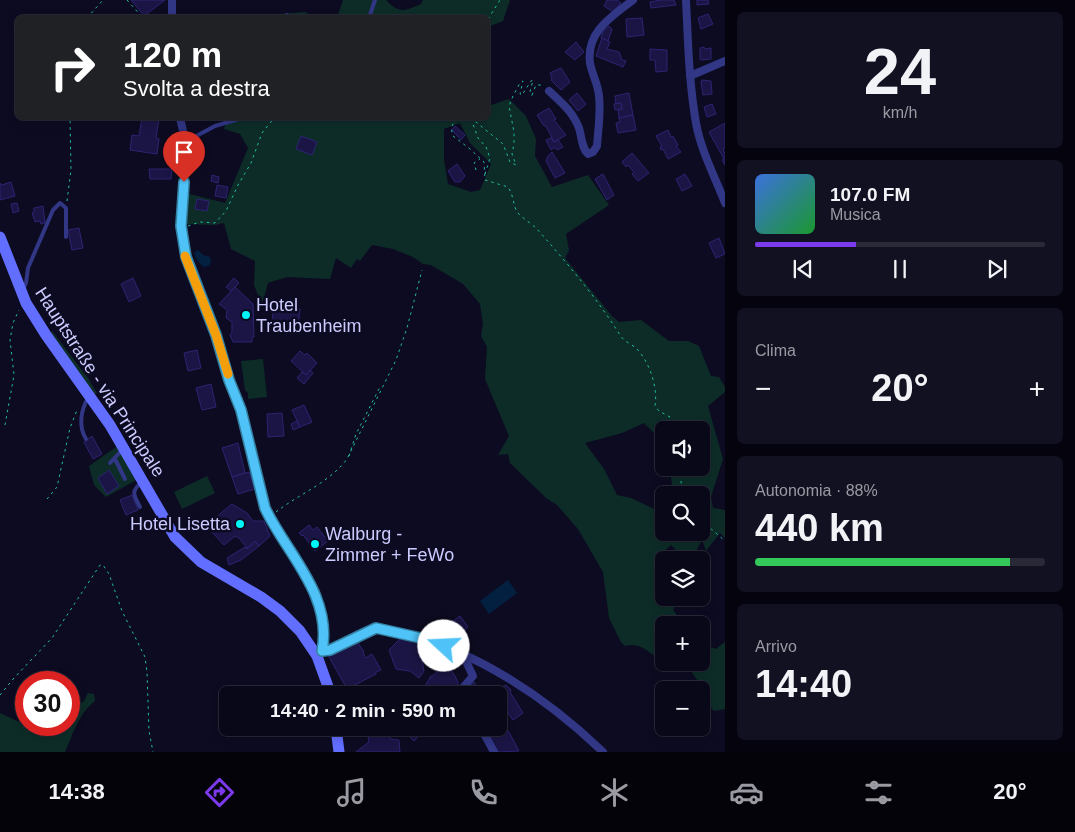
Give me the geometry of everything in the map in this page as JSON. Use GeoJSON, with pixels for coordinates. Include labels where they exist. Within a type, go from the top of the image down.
{"type":"FeatureCollection","features":[{"type":"Feature","properties":{"kind":"street"},"geometry":{"type":"LineString","coordinates":[[172,0],[172,15]]}},
{"type":"Feature","properties":{"kind":"street"},"geometry":{"type":"LineString","coordinates":[[549,92],[572,113],[580,131],[584,150],[588,154],[593,152],[597,146],[600,98],[590,65],[589,52],[594,34],[605,22],[632,0]]}},
{"type":"Feature","properties":{"kind":"street"},"geometry":{"type":"LineString","coordinates":[[686,0],[690,76],[696,124],[700,141],[725,203]]}},
{"type":"Feature","properties":{"kind":"street"},"geometry":{"type":"LineString","coordinates":[[690,76],[725,61]]}},
{"type":"Feature","properties":{"kind":"street"},"geometry":{"type":"LineString","coordinates":[[180,120],[186,142],[181,233],[186,257],[216,335],[229,380],[241,410],[265,508],[309,580],[316,598],[324,639],[319,653]]}},
{"type":"Feature","properties":{"kind":"street","name":"Hauptstraße - via Principale"},"geometry":{"type":"LineString","coordinates":[[0,237],[26,303],[46,335],[110,425],[175,537],[201,562],[261,597],[280,611],[319,653],[328,686]]}},
{"type":"Feature","properties":{"kind":"street"},"geometry":{"type":"LineString","coordinates":[[319,653],[330,650],[376,628],[429,640],[462,654],[506,677],[532,694],[588,737],[603,752]]}},
{"type":"Feature","properties":{"kind":"street"},"geometry":{"type":"LineString","coordinates":[[462,654],[473,676],[464,686]]}},
{"type":"Feature","properties":{"kind":"street"},"geometry":{"type":"LineString","coordinates":[[337,736],[339,752]]}},
{"type":"Feature","properties":{"kind":"street"},"geometry":{"type":"LineString","coordinates":[[486,736],[494,752]]}},
{"type":"Feature","properties":{"kind":"lane"},"geometry":{"type":"LineString","coordinates":[[370,15],[375,0]]}},
{"type":"Feature","properties":{"kind":"lane"},"geometry":{"type":"LineString","coordinates":[[186,142],[215,126],[235,120]]}},
{"type":"Feature","properties":{"kind":"lane"},"geometry":{"type":"LineString","coordinates":[[22,292],[26,284],[28,268],[53,210],[60,203],[66,208],[66,237]]}},
{"type":"Feature","properties":{"kind":"lane"},"geometry":{"type":"LineString","coordinates":[[86,439],[81,432],[81,425],[84,407],[89,396]]}},
{"type":"Feature","properties":{"kind":"lane"},"geometry":{"type":"LineString","coordinates":[[110,463],[115,460],[124,448]]}},
{"type":"Feature","properties":{"kind":"lane"},"geometry":{"type":"LineString","coordinates":[[115,460],[125,480]]}},
{"type":"Feature","properties":{"kind":"lane"},"geometry":{"type":"LineString","coordinates":[[140,507],[134,494],[135,488],[144,481]]}},
{"type":"Feature","properties":{"kind":"path"},"geometry":{"type":"LineString","coordinates":[[90,15],[103,0]]}},
{"type":"Feature","properties":{"kind":"path"},"geometry":{"type":"LineString","coordinates":[[127,0],[140,15]]}},
{"type":"Feature","properties":{"kind":"path"},"geometry":{"type":"LineString","coordinates":[[490,16],[500,0]]}},
{"type":"Feature","properties":{"kind":"path"},"geometry":{"type":"LineString","coordinates":[[484,178],[490,158],[486,147],[478,138],[474,124],[476,122],[503,144],[510,162],[516,165],[512,154],[514,132],[509,106],[520,83],[523,81],[520,94],[522,95],[531,81],[533,80],[530,92],[532,96],[536,85],[543,84]]}},
{"type":"Feature","properties":{"kind":"path"},"geometry":{"type":"LineString","coordinates":[[66,212],[71,176],[70,120]]}},
{"type":"Feature","properties":{"kind":"path"},"geometry":{"type":"LineString","coordinates":[[181,233],[185,227],[200,222],[216,223],[226,211],[251,163],[262,133],[272,120]]}},
{"type":"Feature","properties":{"kind":"path"},"geometry":{"type":"LineString","coordinates":[[455,120],[451,128],[453,136],[480,159],[485,166],[484,178]]}},
{"type":"Feature","properties":{"kind":"path"},"geometry":{"type":"LineString","coordinates":[[476,170],[474,163],[480,159]]}},
{"type":"Feature","properties":{"kind":"path"},"geometry":{"type":"LineString","coordinates":[[484,178],[490,182],[508,187],[518,212],[536,228],[583,283],[608,315],[620,335],[642,355],[652,376],[656,399],[655,406],[659,411],[670,417],[671,421]]}},
{"type":"Feature","properties":{"kind":"path"},"geometry":{"type":"LineString","coordinates":[[269,517],[297,496],[327,479],[336,472],[349,456],[396,360],[407,328],[422,270]]}},
{"type":"Feature","properties":{"kind":"path"},"geometry":{"type":"LineString","coordinates":[[5,426],[14,375],[10,340],[13,323],[21,305],[26,303]]}},
{"type":"Feature","properties":{"kind":"path"},"geometry":{"type":"LineString","coordinates":[[349,456],[356,434],[380,387]]}},
{"type":"Feature","properties":{"kind":"path"},"geometry":{"type":"LineString","coordinates":[[47,499],[56,487],[70,428],[78,406]]}},
{"type":"Feature","properties":{"kind":"path"},"geometry":{"type":"LineString","coordinates":[[710,528],[725,541]]}},
{"type":"Feature","properties":{"kind":"path"},"geometry":{"type":"LineString","coordinates":[[0,696],[14,678],[52,638],[89,580],[100,565],[103,565],[109,574],[122,611],[145,657],[149,731],[154,752]]}},
{"type":"Feature","properties":{"kind":"green space"},"geometry":{"type":"Polygon","coordinates":[[[343,0],[386,0],[395,8],[406,10],[421,4],[423,0],[510,0],[503,21],[490,26],[490,15],[338,15],[343,0]]]}},
{"type":"Feature","properties":{"kind":"green space"},"geometry":{"type":"Polygon","coordinates":[[[305,12],[311,15],[263,15],[305,12]]]}},
{"type":"Feature","properties":{"kind":"green space"},"geometry":{"type":"Polygon","coordinates":[[[509,99],[526,116],[536,139],[535,156],[552,187],[588,175],[609,205],[566,234],[569,250],[565,258],[619,322],[641,320],[669,341],[688,341],[699,346],[711,376],[719,377],[725,387],[725,392],[708,406],[723,459],[711,497],[713,508],[725,510],[725,538],[720,533],[706,551],[702,541],[710,541],[710,486],[672,486],[671,476],[710,476],[710,421],[655,421],[655,434],[644,423],[622,433],[585,443],[604,469],[617,495],[631,498],[655,509],[655,541],[701,541],[696,551],[677,551],[671,545],[664,551],[655,551],[655,606],[675,606],[673,610],[678,616],[655,616],[655,657],[644,648],[632,645],[625,646],[621,642],[609,618],[603,572],[578,529],[557,505],[546,498],[510,463],[508,454],[498,455],[509,436],[485,379],[487,347],[481,336],[483,324],[480,304],[463,284],[431,265],[423,264],[413,257],[393,249],[372,245],[360,261],[357,259],[351,268],[336,258],[330,279],[287,277],[268,283],[262,305],[254,285],[255,261],[231,249],[224,223],[215,225],[184,224],[186,193],[225,203],[248,148],[240,134],[224,129],[226,120],[490,120],[490,105],[509,99]],[[460,123],[444,129],[444,160],[448,184],[471,192],[480,190],[491,164],[470,143],[460,123]]]}},
{"type":"Feature","properties":{"kind":"green space"},"geometry":{"type":"Polygon","coordinates":[[[52,331],[88,378],[97,393],[93,395],[46,335],[52,331]]]}},
{"type":"Feature","properties":{"kind":"green space"},"geometry":{"type":"Polygon","coordinates":[[[263,359],[267,397],[248,399],[241,361],[263,359]]]}},
{"type":"Feature","properties":{"kind":"green space"},"geometry":{"type":"Polygon","coordinates":[[[119,445],[138,479],[106,497],[94,485],[89,466],[119,445]]]}},
{"type":"Feature","properties":{"kind":"green space"},"geometry":{"type":"Polygon","coordinates":[[[207,476],[215,493],[182,509],[174,492],[207,476]]]}},
{"type":"Feature","properties":{"kind":"green space"},"geometry":{"type":"Polygon","coordinates":[[[725,642],[725,709],[714,711],[710,707],[710,681],[698,681],[691,671],[710,671],[710,647],[716,649],[725,642]]]}},
{"type":"Feature","properties":{"kind":"green space"},"geometry":{"type":"Polygon","coordinates":[[[88,693],[94,694],[95,701],[85,711],[80,720],[80,704],[88,693]]]}},
{"type":"Feature","properties":{"kind":"green space"},"geometry":{"type":"Polygon","coordinates":[[[0,713],[15,720],[15,736],[72,736],[65,752],[0,752],[0,713]]]}},
{"type":"Feature","properties":{"kind":"water"},"geometry":{"type":"Polygon","coordinates":[[[198,250],[203,255],[210,257],[211,262],[209,266],[203,267],[197,260],[194,253],[198,250]]]}},
{"type":"Feature","properties":{"kind":"water"},"geometry":{"type":"Polygon","coordinates":[[[508,580],[517,593],[489,614],[480,601],[508,580]]]}},
{"type":"Feature","properties":{"kind":"building"},"geometry":{"type":"Polygon","coordinates":[[[131,0],[165,0],[145,15],[143,15],[131,0]]]}},
{"type":"Feature","properties":{"kind":"building"},"geometry":{"type":"Polygon","coordinates":[[[607,0],[617,0],[621,3],[613,12],[604,6],[607,0]]]}},
{"type":"Feature","properties":{"kind":"building"},"geometry":{"type":"Polygon","coordinates":[[[674,0],[676,5],[651,8],[650,2],[674,0]]]}},
{"type":"Feature","properties":{"kind":"building"},"geometry":{"type":"Polygon","coordinates":[[[697,0],[708,0],[709,4],[697,5],[697,0]]]}},
{"type":"Feature","properties":{"kind":"building"},"geometry":{"type":"Polygon","coordinates":[[[708,14],[713,24],[701,29],[698,18],[708,14]]]}},
{"type":"Feature","properties":{"kind":"building"},"geometry":{"type":"Polygon","coordinates":[[[642,18],[644,35],[627,37],[626,19],[642,18]]]}},
{"type":"Feature","properties":{"kind":"building"},"geometry":{"type":"Polygon","coordinates":[[[609,26],[612,29],[608,41],[601,38],[603,31],[609,26]]]}},
{"type":"Feature","properties":{"kind":"building"},"geometry":{"type":"Polygon","coordinates":[[[602,38],[610,42],[607,49],[619,52],[622,60],[626,61],[623,67],[596,56],[602,38]]]}},
{"type":"Feature","properties":{"kind":"building"},"geometry":{"type":"Polygon","coordinates":[[[576,42],[584,52],[575,60],[565,52],[576,42]]]}},
{"type":"Feature","properties":{"kind":"building"},"geometry":{"type":"Polygon","coordinates":[[[704,47],[705,49],[711,48],[711,59],[700,59],[700,48],[704,47]]]}},
{"type":"Feature","properties":{"kind":"building"},"geometry":{"type":"Polygon","coordinates":[[[650,49],[667,50],[667,71],[656,72],[655,60],[650,60],[650,49]]]}},
{"type":"Feature","properties":{"kind":"building"},"geometry":{"type":"Polygon","coordinates":[[[561,68],[570,82],[561,90],[551,80],[550,73],[561,68]]]}},
{"type":"Feature","properties":{"kind":"building"},"geometry":{"type":"Polygon","coordinates":[[[702,80],[711,81],[712,94],[703,95],[702,80]]]}},
{"type":"Feature","properties":{"kind":"building"},"geometry":{"type":"Polygon","coordinates":[[[577,93],[586,104],[578,111],[569,100],[577,93]]]}},
{"type":"Feature","properties":{"kind":"building"},"geometry":{"type":"Polygon","coordinates":[[[629,93],[633,115],[619,118],[618,110],[622,109],[621,103],[616,104],[615,96],[629,93]]]}},
{"type":"Feature","properties":{"kind":"building"},"geometry":{"type":"Polygon","coordinates":[[[621,103],[622,109],[615,110],[614,104],[621,103]]]}},
{"type":"Feature","properties":{"kind":"building"},"geometry":{"type":"Polygon","coordinates":[[[712,104],[716,114],[707,117],[704,107],[712,104]]]}},
{"type":"Feature","properties":{"kind":"building"},"geometry":{"type":"Polygon","coordinates":[[[549,108],[556,119],[554,120],[566,135],[554,142],[546,126],[544,126],[537,115],[549,108]]]}},
{"type":"Feature","properties":{"kind":"building"},"geometry":{"type":"Polygon","coordinates":[[[633,115],[636,130],[618,133],[616,123],[620,122],[619,118],[633,115]]]}},
{"type":"Feature","properties":{"kind":"building"},"geometry":{"type":"Polygon","coordinates":[[[142,120],[159,120],[156,138],[159,139],[157,154],[130,150],[132,135],[139,136],[142,120]]]}},
{"type":"Feature","properties":{"kind":"building"},"geometry":{"type":"Polygon","coordinates":[[[725,123],[725,148],[723,149],[725,165],[722,160],[724,159],[709,132],[725,123]]]}},
{"type":"Feature","properties":{"kind":"building"},"geometry":{"type":"Polygon","coordinates":[[[455,126],[465,135],[461,140],[452,130],[455,126]]]}},
{"type":"Feature","properties":{"kind":"building"},"geometry":{"type":"Polygon","coordinates":[[[668,130],[681,152],[668,159],[663,149],[661,150],[660,147],[662,146],[656,136],[668,130]]]}},
{"type":"Feature","properties":{"kind":"building"},"geometry":{"type":"Polygon","coordinates":[[[301,136],[317,142],[312,155],[296,149],[301,136]]]}},
{"type":"Feature","properties":{"kind":"building"},"geometry":{"type":"Polygon","coordinates":[[[551,138],[554,142],[558,140],[563,147],[557,150],[555,147],[551,150],[546,140],[551,138]]]}},
{"type":"Feature","properties":{"kind":"building"},"geometry":{"type":"Polygon","coordinates":[[[552,152],[565,173],[555,178],[546,161],[552,152]]]}},
{"type":"Feature","properties":{"kind":"building"},"geometry":{"type":"Polygon","coordinates":[[[632,153],[649,173],[638,181],[632,174],[634,172],[628,165],[626,167],[622,162],[632,153]]]}},
{"type":"Feature","properties":{"kind":"building"},"geometry":{"type":"Polygon","coordinates":[[[457,164],[465,176],[460,182],[455,182],[448,171],[457,164]]]}},
{"type":"Feature","properties":{"kind":"building"},"geometry":{"type":"Polygon","coordinates":[[[149,169],[172,169],[171,179],[150,179],[149,169]]]}},
{"type":"Feature","properties":{"kind":"building"},"geometry":{"type":"Polygon","coordinates":[[[603,174],[614,195],[607,200],[595,179],[603,174]]]}},
{"type":"Feature","properties":{"kind":"building"},"geometry":{"type":"Polygon","coordinates":[[[685,174],[692,186],[682,191],[676,179],[685,174]]]}},
{"type":"Feature","properties":{"kind":"building"},"geometry":{"type":"Polygon","coordinates":[[[212,175],[219,177],[218,183],[211,181],[212,175]]]}},
{"type":"Feature","properties":{"kind":"building"},"geometry":{"type":"Polygon","coordinates":[[[11,182],[15,196],[0,200],[0,183],[2,185],[11,182]]]}},
{"type":"Feature","properties":{"kind":"building"},"geometry":{"type":"Polygon","coordinates":[[[217,185],[228,187],[226,198],[215,196],[217,185]]]}},
{"type":"Feature","properties":{"kind":"building"},"geometry":{"type":"Polygon","coordinates":[[[197,199],[209,201],[207,211],[195,209],[197,199]]]}},
{"type":"Feature","properties":{"kind":"building"},"geometry":{"type":"Polygon","coordinates":[[[17,203],[19,211],[13,213],[11,204],[17,203]]]}},
{"type":"Feature","properties":{"kind":"building"},"geometry":{"type":"Polygon","coordinates":[[[43,206],[45,223],[41,224],[40,221],[35,222],[32,213],[34,208],[43,206]]]}},
{"type":"Feature","properties":{"kind":"building"},"geometry":{"type":"Polygon","coordinates":[[[79,228],[83,248],[72,250],[68,230],[79,228]]]}},
{"type":"Feature","properties":{"kind":"building"},"geometry":{"type":"Polygon","coordinates":[[[719,238],[725,254],[716,258],[709,243],[719,238]]]}},
{"type":"Feature","properties":{"kind":"building"},"geometry":{"type":"Polygon","coordinates":[[[133,278],[141,296],[129,302],[121,284],[133,278]]]}},
{"type":"Feature","properties":{"kind":"building"},"geometry":{"type":"Polygon","coordinates":[[[234,278],[239,283],[231,291],[226,287],[234,278]]]}},
{"type":"Feature","properties":{"kind":"building"},"geometry":{"type":"Polygon","coordinates":[[[235,287],[253,304],[254,337],[252,337],[252,342],[233,342],[230,335],[232,332],[232,322],[226,318],[227,310],[219,304],[235,287]]]}},
{"type":"Feature","properties":{"kind":"building"},"geometry":{"type":"Polygon","coordinates":[[[274,305],[300,309],[298,325],[285,323],[284,332],[275,331],[277,322],[272,321],[274,305]]]}},
{"type":"Feature","properties":{"kind":"building"},"geometry":{"type":"Polygon","coordinates":[[[197,350],[201,368],[188,371],[184,353],[197,350]]]}},
{"type":"Feature","properties":{"kind":"building"},"geometry":{"type":"Polygon","coordinates":[[[300,351],[305,355],[307,353],[317,363],[306,375],[291,361],[300,351]]]}},
{"type":"Feature","properties":{"kind":"building"},"geometry":{"type":"Polygon","coordinates":[[[310,370],[313,373],[304,384],[297,378],[302,372],[306,375],[310,370]]]}},
{"type":"Feature","properties":{"kind":"building"},"geometry":{"type":"Polygon","coordinates":[[[211,384],[216,407],[202,410],[196,388],[211,384]]]}},
{"type":"Feature","properties":{"kind":"building"},"geometry":{"type":"Polygon","coordinates":[[[304,405],[312,422],[300,427],[292,410],[304,405]]]}},
{"type":"Feature","properties":{"kind":"building"},"geometry":{"type":"Polygon","coordinates":[[[282,413],[284,436],[268,437],[267,414],[282,413]]]}},
{"type":"Feature","properties":{"kind":"building"},"geometry":{"type":"Polygon","coordinates":[[[297,421],[300,427],[293,430],[291,424],[297,421]]]}},
{"type":"Feature","properties":{"kind":"building"},"geometry":{"type":"Polygon","coordinates":[[[92,436],[102,454],[93,459],[84,442],[92,436]]]}},
{"type":"Feature","properties":{"kind":"building"},"geometry":{"type":"Polygon","coordinates":[[[238,443],[245,473],[232,477],[222,448],[238,443]]]}},
{"type":"Feature","properties":{"kind":"building"},"geometry":{"type":"Polygon","coordinates":[[[109,470],[119,486],[107,494],[98,478],[109,470]]]}},
{"type":"Feature","properties":{"kind":"building"},"geometry":{"type":"Polygon","coordinates":[[[249,472],[255,489],[238,494],[232,477],[249,472]]]}},
{"type":"Feature","properties":{"kind":"building"},"geometry":{"type":"Polygon","coordinates":[[[132,495],[138,510],[126,515],[120,500],[132,495]]]}},
{"type":"Feature","properties":{"kind":"building"},"geometry":{"type":"Polygon","coordinates":[[[232,504],[247,513],[253,521],[264,521],[270,536],[259,546],[255,541],[247,548],[235,536],[224,545],[210,530],[218,523],[215,518],[232,504]]]}},
{"type":"Feature","properties":{"kind":"building"},"geometry":{"type":"Polygon","coordinates":[[[309,525],[313,530],[317,527],[328,541],[315,551],[303,535],[299,533],[309,525]]]}},
{"type":"Feature","properties":{"kind":"building"},"geometry":{"type":"Polygon","coordinates":[[[256,542],[259,546],[241,560],[229,565],[227,558],[245,547],[247,549],[256,542]]]}},
{"type":"Feature","properties":{"kind":"building"},"geometry":{"type":"Polygon","coordinates":[[[460,616],[468,627],[458,635],[450,623],[460,616]]]}},
{"type":"Feature","properties":{"kind":"building"},"geometry":{"type":"Polygon","coordinates":[[[403,636],[425,643],[422,660],[424,671],[419,678],[410,671],[396,669],[389,650],[403,636]]]}},
{"type":"Feature","properties":{"kind":"building"},"geometry":{"type":"Polygon","coordinates":[[[356,640],[366,658],[372,654],[381,670],[353,686],[345,686],[328,655],[356,640]]]}},
{"type":"Feature","properties":{"kind":"building"},"geometry":{"type":"Polygon","coordinates":[[[445,664],[452,671],[458,685],[425,686],[431,676],[441,667],[444,667],[445,664]]]}},
{"type":"Feature","properties":{"kind":"building"},"geometry":{"type":"Polygon","coordinates":[[[507,686],[523,713],[513,720],[507,711],[507,686]]]}},
{"type":"Feature","properties":{"kind":"building"},"geometry":{"type":"Polygon","coordinates":[[[507,730],[519,751],[498,752],[488,736],[507,736],[507,730]]]}},
{"type":"Feature","properties":{"kind":"building"},"geometry":{"type":"Polygon","coordinates":[[[368,736],[390,736],[390,739],[399,740],[400,752],[356,752],[369,742],[368,736]]]}},
{"type":"Feature","properties":{"kind":"building"},"geometry":{"type":"Polygon","coordinates":[[[409,736],[418,736],[414,741],[409,736]]]}},
{"type":"Feature","properties":{"kind":"slow traffic"},"geometry":{"type":"LineString","coordinates":[[185,256],[216,335],[228,374]]}},
{"type":"Feature","properties":{"kind":"place","name":"Hotel Traubenheim"},"geometry":{"type":"Point","coordinates":[246,315]}},
{"type":"Feature","properties":{"kind":"place","name":"Hotel Lisetta"},"geometry":{"type":"Point","coordinates":[240,524]}},
{"type":"Feature","properties":{"kind":"place","name":"Walburg - Zimmer + FeWo"},"geometry":{"type":"Point","coordinates":[315,544]}},
{"type":"Feature","properties":{"kind":"route"},"geometry":{"type":"LineString","coordinates":[[184,182],[181,233],[186,257],[216,335],[229,380],[241,410],[265,508],[309,580],[316,598],[324,639],[322,651],[330,650],[376,628],[429,640],[444,646]]}}]}
